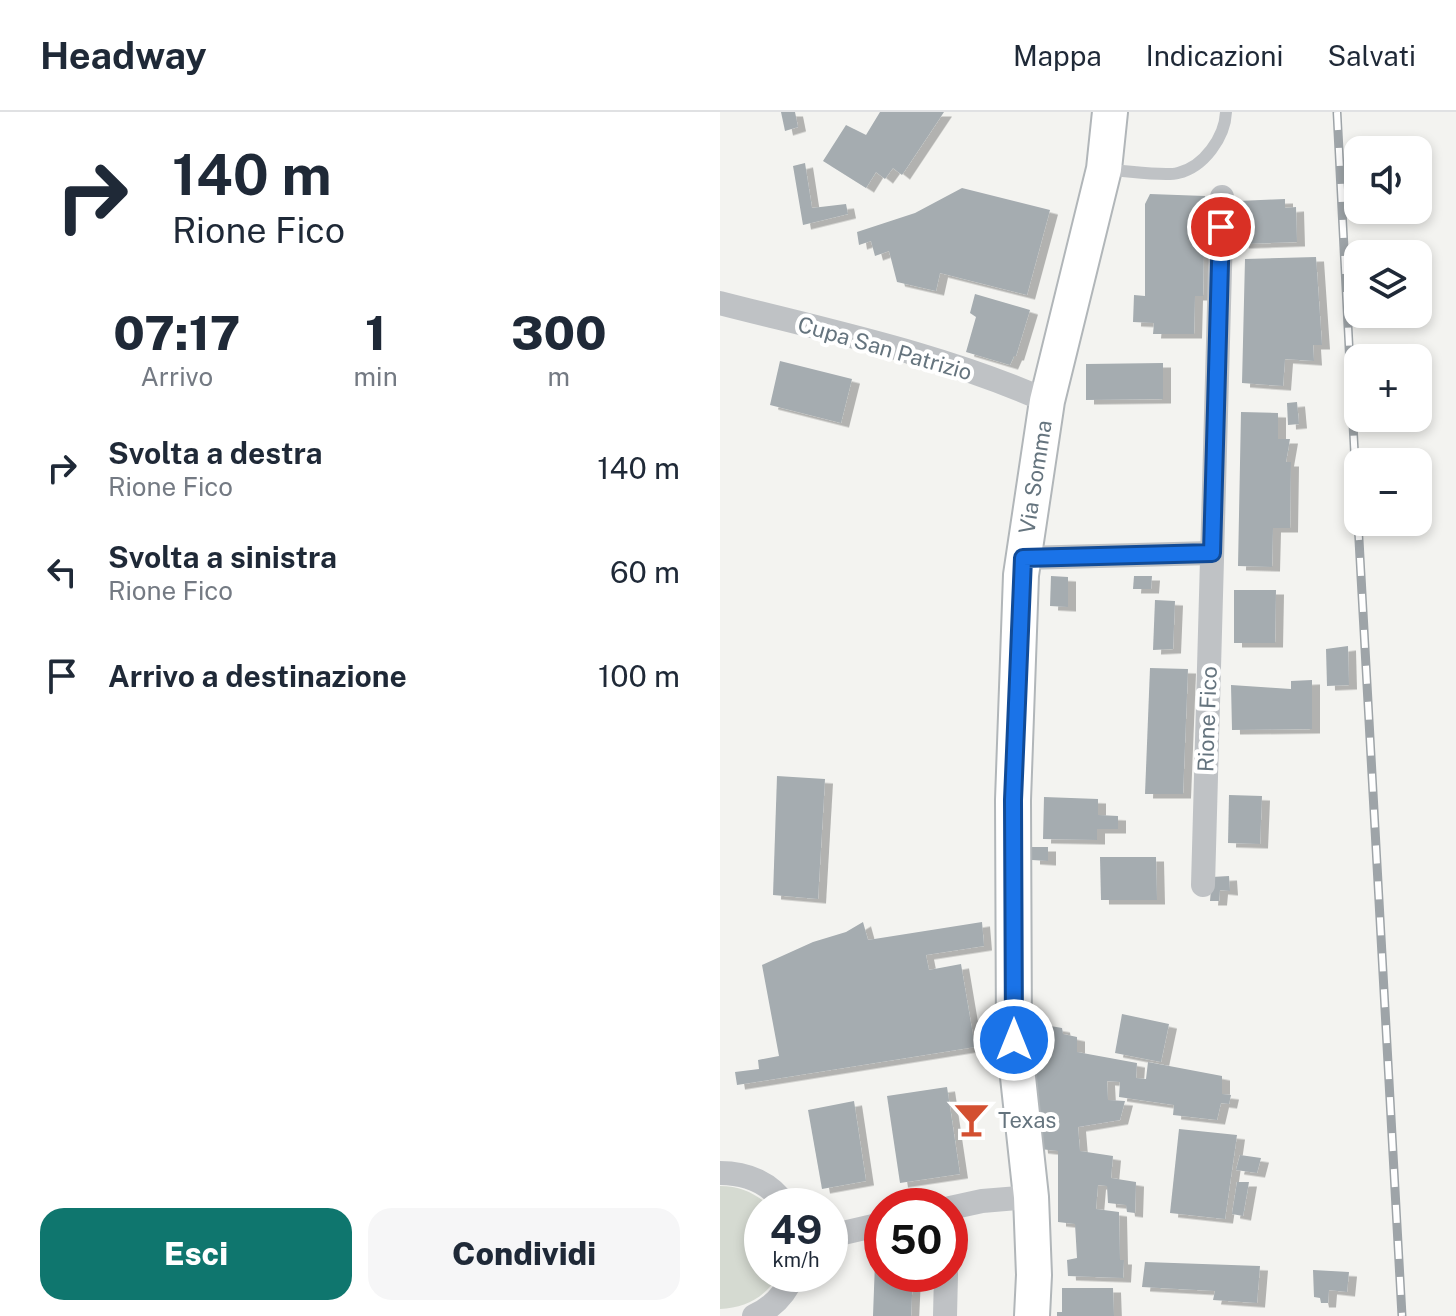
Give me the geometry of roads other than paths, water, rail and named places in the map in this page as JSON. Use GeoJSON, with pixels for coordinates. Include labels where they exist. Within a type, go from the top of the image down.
{"type":"FeatureCollection","features":[{"type":"Feature","properties":{"kind":"main road","name":"Via Somma"},"geometry":{"type":"LineString","coordinates":[[1032,1316],[1031,1197],[1014,1040],[1013,800],[1023,558],[1047,401],[1104,169],[1110,112]]}},
{"type":"Feature","properties":{"kind":"street","name":"Rione Fico"},"geometry":{"type":"LineString","coordinates":[[1203,885],[1222,197]]}},
{"type":"Feature","properties":{"kind":"street","name":"Cupa San Patrizio"},"geometry":{"type":"LineString","coordinates":[[720,303],[907,352],[1015,387],[1047,401]]}},
{"type":"Feature","properties":{"kind":"street"},"geometry":{"type":"LineString","coordinates":[[1023,558],[1212,553]]}},
{"type":"Feature","properties":{"kind":"street"},"geometry":{"type":"LineString","coordinates":[[720,1173],[737,1173],[761,1181],[769,1188]]}},
{"type":"Feature","properties":{"kind":"street"},"geometry":{"type":"LineString","coordinates":[[968,1204],[1031,1197]]}},
{"type":"Feature","properties":{"kind":"street"},"geometry":{"type":"LineString","coordinates":[[754,1316],[776,1302],[784,1292]]}},
{"type":"Feature","properties":{"kind":"street"},"geometry":{"type":"LineString","coordinates":[[945,1316],[946,1292]]}},
{"type":"Feature","properties":{"kind":"lane"},"geometry":{"type":"LineString","coordinates":[[1104,169],[1178,174],[1206,157],[1226,126],[1226,112]]}},
{"type":"Feature","properties":{"kind":"railway"},"geometry":{"type":"LineString","coordinates":[[1337,112],[1354,448]]}},
{"type":"Feature","properties":{"kind":"railway"},"geometry":{"type":"LineString","coordinates":[[1359,536],[1402,1316]]}},
{"type":"Feature","properties":{"kind":"place","name":"Texas"},"geometry":{"type":"Point","coordinates":[972,1120]}}]}
